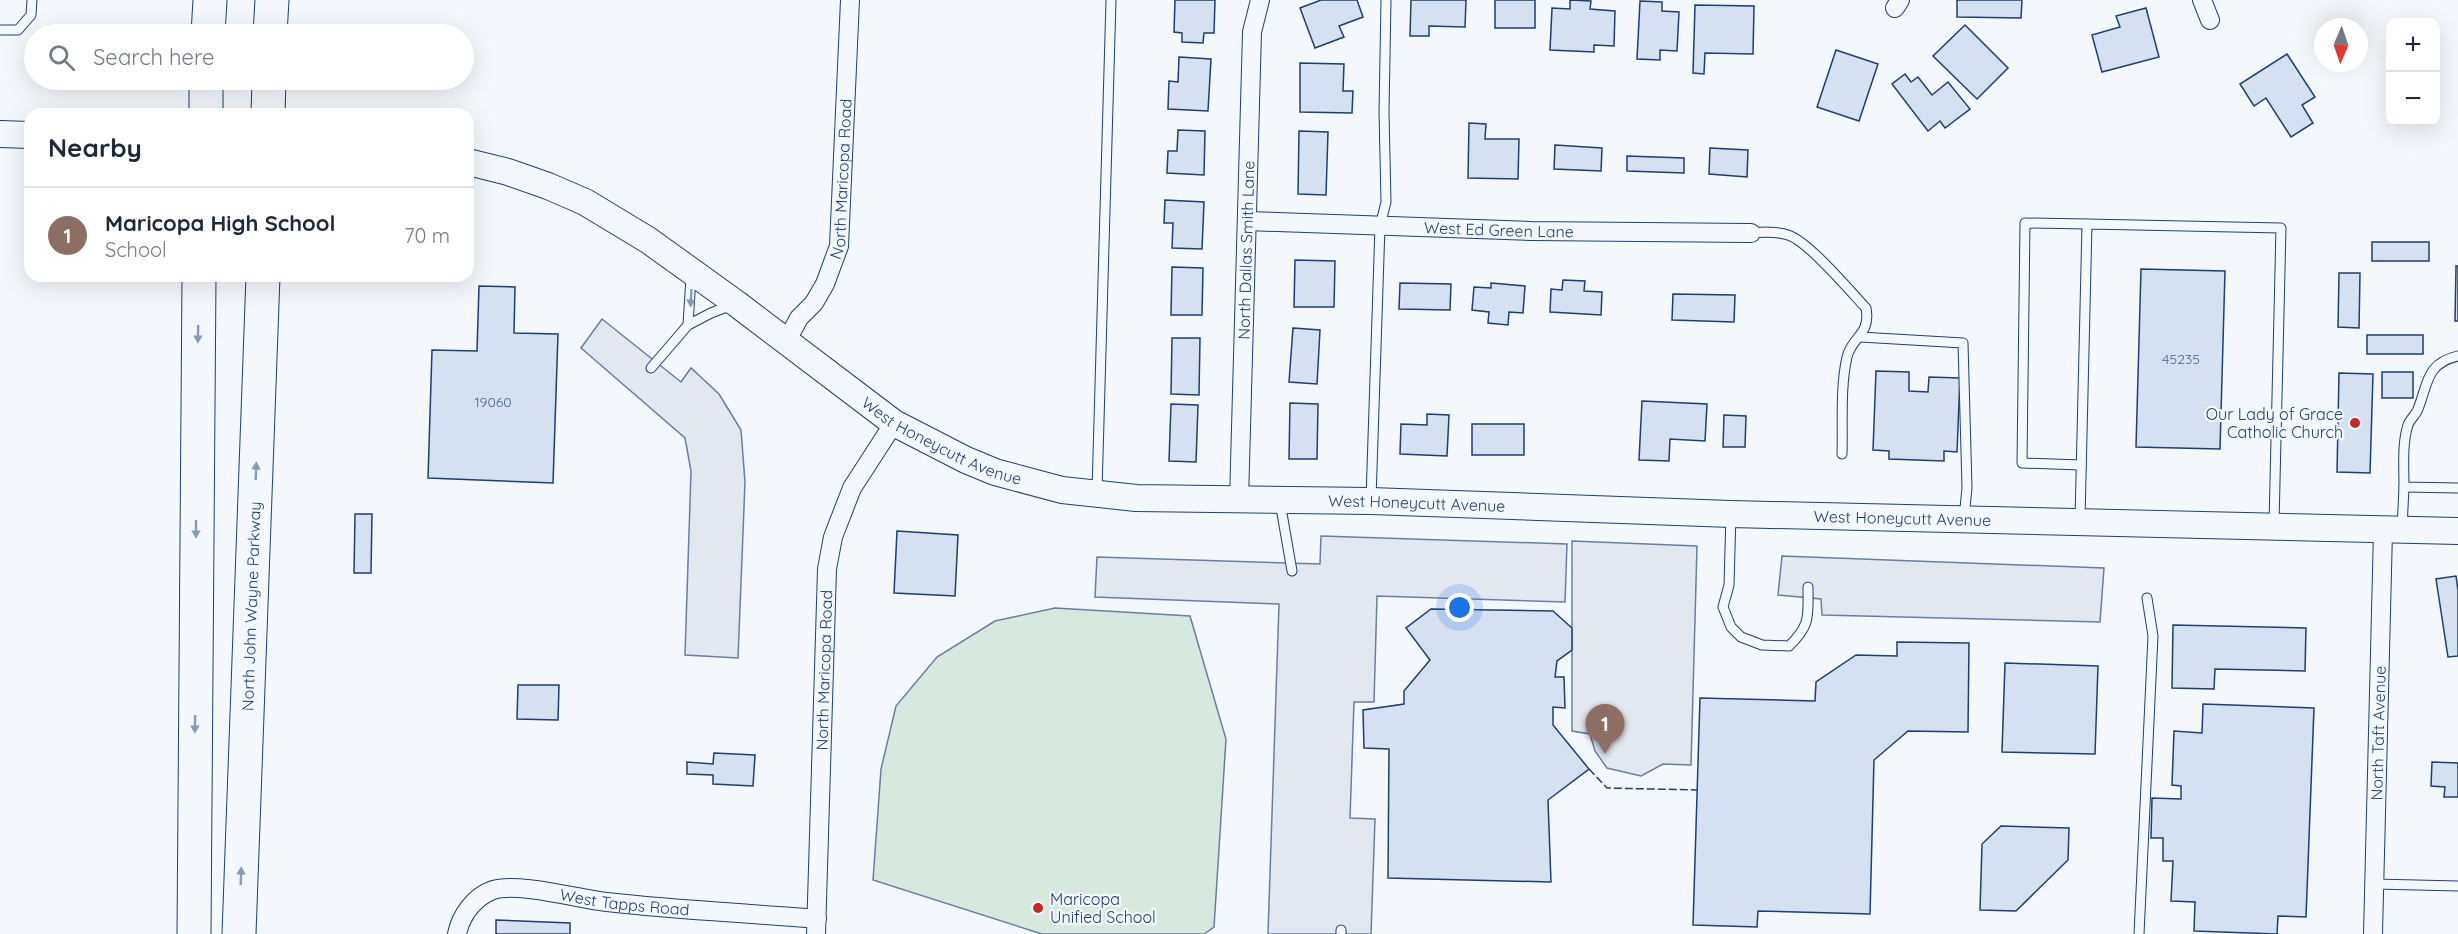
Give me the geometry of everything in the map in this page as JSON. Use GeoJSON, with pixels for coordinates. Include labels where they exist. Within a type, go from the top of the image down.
{"type":"FeatureCollection","features":[{"type":"Feature","properties":{"kind":"highway"},"geometry":{"type":"LineString","coordinates":[[209,24],[210,0]]}},
{"type":"Feature","properties":{"kind":"highway"},"geometry":{"type":"LineString","coordinates":[[271,24],[272,0]]}},
{"type":"Feature","properties":{"kind":"highway"},"geometry":{"type":"LineString","coordinates":[[206,90],[206,108]]}},
{"type":"Feature","properties":{"kind":"highway"},"geometry":{"type":"LineString","coordinates":[[268,108],[269,90]]}},
{"type":"Feature","properties":{"kind":"highway"},"geometry":{"type":"LineString","coordinates":[[194,934],[199,282]]}},
{"type":"Feature","properties":{"kind":"highway","name":"North John Wayne Parkway"},"geometry":{"type":"LineString","coordinates":[[239,934],[263,282]]}},
{"type":"Feature","properties":{"kind":"street","name":"North Maricopa Road"},"geometry":{"type":"LineString","coordinates":[[786,342],[825,284],[839,246],[850,0]]}},
{"type":"Feature","properties":{"kind":"street","name":"North Dallas Smith Lane"},"geometry":{"type":"LineString","coordinates":[[1239,500],[1252,32],[1260,0]]}},
{"type":"Feature","properties":{"kind":"street"},"geometry":{"type":"LineString","coordinates":[[2202,0],[2210,20]]}},
{"type":"Feature","properties":{"kind":"street"},"geometry":{"type":"LineString","coordinates":[[0,134],[24,135]]}},
{"type":"Feature","properties":{"kind":"street","name":"West Honeycutt Avenue"},"geometry":{"type":"LineString","coordinates":[[474,164],[508,172],[585,202],[648,240],[691,270],[894,423],[966,460],[1025,482],[1136,498],[1371,501],[1731,514],[2458,531]]}},
{"type":"Feature","properties":{"kind":"street","name":"West Ed Green Lane"},"geometry":{"type":"LineString","coordinates":[[1247,221],[1531,231],[1750,233]]}},
{"type":"Feature","properties":{"kind":"street","name":"North Maricopa Road"},"geometry":{"type":"LineString","coordinates":[[817,927],[827,569],[833,537],[852,488],[894,423]]}},
{"type":"Feature","properties":{"kind":"street","name":"North Taft Avenue"},"geometry":{"type":"LineString","coordinates":[[2373,934],[2392,531]]}},
{"type":"Feature","properties":{"kind":"street","name":"West Tapps Road"},"geometry":{"type":"LineString","coordinates":[[457,934],[459,924],[473,901],[494,890],[522,889],[605,902],[817,927]]}},
{"type":"Feature","properties":{"kind":"lane"},"geometry":{"type":"LineString","coordinates":[[0,30],[18,30],[31,15],[32,0]]}},
{"type":"Feature","properties":{"kind":"lane"},"geometry":{"type":"LineString","coordinates":[[1096,494],[1111,0]]}},
{"type":"Feature","properties":{"kind":"lane"},"geometry":{"type":"LineString","coordinates":[[1371,501],[1380,226],[1386,202],[1384,112],[1386,0]]}},
{"type":"Feature","properties":{"kind":"lane"},"geometry":{"type":"LineString","coordinates":[[2081,465],[2022,464],[2025,223],[2281,228],[2274,528]]}},
{"type":"Feature","properties":{"kind":"lane"},"geometry":{"type":"LineString","coordinates":[[2080,523],[2087,224]]}},
{"type":"Feature","properties":{"kind":"lane"},"geometry":{"type":"LineString","coordinates":[[1750,233],[1770,232],[1790,235],[1811,251],[1866,308],[1869,320],[1860,337],[1847,353],[1844,370],[1842,454]]}},
{"type":"Feature","properties":{"kind":"lane"},"geometry":{"type":"LineString","coordinates":[[688,326],[691,270]]}},
{"type":"Feature","properties":{"kind":"lane"},"geometry":{"type":"LineString","coordinates":[[651,368],[688,326],[711,313],[737,303]]}},
{"type":"Feature","properties":{"kind":"lane"},"geometry":{"type":"LineString","coordinates":[[1860,337],[1964,343],[1967,488],[1964,520]]}},
{"type":"Feature","properties":{"kind":"lane"},"geometry":{"type":"LineString","coordinates":[[2392,531],[2404,487],[2406,433],[2409,421],[2418,411],[2430,374],[2441,363],[2458,356]]}},
{"type":"Feature","properties":{"kind":"lane"},"geometry":{"type":"LineString","coordinates":[[2404,487],[2458,488]]}},
{"type":"Feature","properties":{"kind":"lane"},"geometry":{"type":"LineString","coordinates":[[1280,501],[1292,571]]}},
{"type":"Feature","properties":{"kind":"lane"},"geometry":{"type":"LineString","coordinates":[[1731,514],[1729,585],[1723,607],[1731,627],[1741,637],[1762,645],[1789,646],[1803,632],[1808,612],[1808,587]]}},
{"type":"Feature","properties":{"kind":"lane"},"geometry":{"type":"LineString","coordinates":[[2139,934],[2153,636],[2147,598]]}},
{"type":"Feature","properties":{"kind":"lane"},"geometry":{"type":"LineString","coordinates":[[2375,884],[2458,886]]}},
{"type":"Feature","properties":{"kind":"shaded area"},"geometry":{"type":"Polygon","coordinates":[[[602,319],[681,382],[691,368],[719,394],[741,430],[745,482],[738,658],[685,655],[691,471],[685,438],[581,348],[602,319]]]}},
{"type":"Feature","properties":{"kind":"shaded area"},"geometry":{"type":"Polygon","coordinates":[[[1321,536],[1567,544],[1565,602],[1377,596],[1374,702],[1354,702],[1350,818],[1375,819],[1371,934],[1268,934],[1279,604],[1095,597],[1097,557],[1320,564],[1321,536]]]}},
{"type":"Feature","properties":{"kind":"shaded area"},"geometry":{"type":"Polygon","coordinates":[[[1572,541],[1697,546],[1691,765],[1663,764],[1641,776],[1607,768],[1595,751],[1590,734],[1572,731],[1572,541]]]}},
{"type":"Feature","properties":{"kind":"shaded area"},"geometry":{"type":"Polygon","coordinates":[[[1782,556],[2104,568],[2100,622],[1822,615],[1821,599],[1778,595],[1782,556]]]}},
{"type":"Feature","properties":{"kind":"shaded area"},"geometry":{"type":"Polygon","coordinates":[[[1055,608],[1190,616],[1226,739],[1214,927],[1204,934],[1042,934],[873,880],[881,769],[896,706],[937,657],[995,621],[1055,608]]]}},
{"type":"Feature","properties":{"kind":"building"},"geometry":{"type":"Polygon","coordinates":[[[1175,0],[1215,0],[1214,33],[1204,33],[1203,43],[1182,42],[1182,33],[1174,32],[1175,0]]]}},
{"type":"Feature","properties":{"kind":"building"},"geometry":{"type":"Polygon","coordinates":[[[1321,0],[1357,0],[1363,17],[1339,26],[1344,37],[1315,48],[1300,8],[1321,0]]]}},
{"type":"Feature","properties":{"kind":"building"},"geometry":{"type":"Polygon","coordinates":[[[1411,0],[1466,0],[1465,27],[1429,26],[1429,36],[1410,36],[1411,0]]]}},
{"type":"Feature","properties":{"kind":"building"},"geometry":{"type":"Polygon","coordinates":[[[1495,0],[1535,0],[1535,28],[1495,28],[1495,0]]]}},
{"type":"Feature","properties":{"kind":"building"},"geometry":{"type":"Polygon","coordinates":[[[1570,0],[1591,1],[1590,9],[1615,11],[1614,46],[1594,45],[1594,52],[1550,50],[1552,8],[1570,9],[1570,0]]]}},
{"type":"Feature","properties":{"kind":"building"},"geometry":{"type":"Polygon","coordinates":[[[1957,0],[2022,0],[2021,18],[1957,17],[1957,0]]]}},
{"type":"Feature","properties":{"kind":"building"},"geometry":{"type":"Polygon","coordinates":[[[1640,1],[1662,2],[1662,11],[1679,12],[1677,51],[1660,50],[1660,60],[1637,59],[1640,1]]]}},
{"type":"Feature","properties":{"kind":"building"},"geometry":{"type":"Polygon","coordinates":[[[1695,5],[1754,6],[1753,54],[1705,53],[1704,74],[1693,73],[1695,5]]]}},
{"type":"Feature","properties":{"kind":"building"},"geometry":{"type":"Polygon","coordinates":[[[2146,8],[2159,57],[2102,72],[2092,35],[2120,27],[2116,16],[2146,8]]]}},
{"type":"Feature","properties":{"kind":"building"},"geometry":{"type":"Polygon","coordinates":[[[1965,25],[2008,68],[1977,99],[1933,56],[1965,25]]]}},
{"type":"Feature","properties":{"kind":"building"},"geometry":{"type":"Polygon","coordinates":[[[1836,50],[1878,64],[1859,121],[1817,107],[1836,50]]]}},
{"type":"Feature","properties":{"kind":"building"},"geometry":{"type":"Polygon","coordinates":[[[2287,54],[2315,97],[2302,105],[2313,123],[2291,137],[2266,98],[2254,106],[2240,84],[2287,54]]]}},
{"type":"Feature","properties":{"kind":"building"},"geometry":{"type":"Polygon","coordinates":[[[1179,57],[1211,59],[1208,111],[1168,109],[1169,81],[1178,82],[1179,57]]]}},
{"type":"Feature","properties":{"kind":"building"},"geometry":{"type":"Polygon","coordinates":[[[1300,63],[1344,64],[1343,91],[1353,91],[1352,113],[1300,112],[1300,63]]]}},
{"type":"Feature","properties":{"kind":"building"},"geometry":{"type":"Polygon","coordinates":[[[1905,74],[1911,82],[1918,77],[1932,95],[1948,82],[1970,109],[1945,128],[1940,121],[1928,131],[1892,84],[1905,74]]]}},
{"type":"Feature","properties":{"kind":"building"},"geometry":{"type":"Polygon","coordinates":[[[1469,123],[1486,124],[1485,139],[1519,139],[1518,179],[1468,178],[1469,123]]]}},
{"type":"Feature","properties":{"kind":"building"},"geometry":{"type":"Polygon","coordinates":[[[1178,130],[1205,131],[1204,175],[1167,173],[1168,151],[1177,151],[1178,130]]]}},
{"type":"Feature","properties":{"kind":"building"},"geometry":{"type":"Polygon","coordinates":[[[1299,131],[1328,132],[1326,195],[1298,194],[1299,131]]]}},
{"type":"Feature","properties":{"kind":"building"},"geometry":{"type":"Polygon","coordinates":[[[1555,145],[1602,148],[1601,171],[1554,169],[1555,145]]]}},
{"type":"Feature","properties":{"kind":"building"},"geometry":{"type":"Polygon","coordinates":[[[1710,148],[1748,150],[1747,177],[1709,174],[1710,148]]]}},
{"type":"Feature","properties":{"kind":"building"},"geometry":{"type":"Polygon","coordinates":[[[1627,156],[1684,158],[1684,173],[1627,171],[1627,156]]]}},
{"type":"Feature","properties":{"kind":"building"},"geometry":{"type":"Polygon","coordinates":[[[1165,200],[1204,202],[1202,249],[1172,248],[1173,223],[1164,223],[1165,200]]]}},
{"type":"Feature","properties":{"kind":"building"},"geometry":{"type":"Polygon","coordinates":[[[2372,242],[2429,242],[2429,261],[2372,261],[2372,242]]]}},
{"type":"Feature","properties":{"kind":"building"},"geometry":{"type":"Polygon","coordinates":[[[1295,260],[1335,261],[1334,307],[1294,307],[1295,260]]]}},
{"type":"Feature","properties":{"kind":"building"},"geometry":{"type":"Polygon","coordinates":[[[2456,266],[2458,266],[2458,321],[2455,321],[2456,266]]]}},
{"type":"Feature","properties":{"kind":"building"},"geometry":{"type":"Polygon","coordinates":[[[1172,267],[1203,268],[1202,315],[1171,315],[1172,267]]]}},
{"type":"Feature","properties":{"kind":"building"},"geometry":{"type":"Polygon","coordinates":[[[2141,269],[2225,271],[2220,449],[2136,447],[2141,269]]]}},
{"type":"Feature","properties":{"kind":"building"},"geometry":{"type":"Polygon","coordinates":[[[2339,273],[2360,273],[2359,328],[2338,327],[2339,273]]]}},
{"type":"Feature","properties":{"kind":"building"},"geometry":{"type":"Polygon","coordinates":[[[1563,280],[1585,281],[1584,291],[1602,292],[1601,315],[1550,312],[1551,289],[1562,290],[1563,280]]]}},
{"type":"Feature","properties":{"kind":"building"},"geometry":{"type":"Polygon","coordinates":[[[1400,283],[1451,284],[1450,310],[1399,309],[1400,283]]]}},
{"type":"Feature","properties":{"kind":"building"},"geometry":{"type":"Polygon","coordinates":[[[1491,283],[1525,286],[1523,313],[1509,312],[1508,325],[1488,323],[1489,312],[1472,310],[1474,287],[1491,288],[1491,283]]]}},
{"type":"Feature","properties":{"kind":"building"},"geometry":{"type":"Polygon","coordinates":[[[479,286],[515,287],[514,333],[558,334],[553,483],[428,478],[432,350],[477,351],[479,286]]]}},
{"type":"Feature","properties":{"kind":"building"},"geometry":{"type":"Polygon","coordinates":[[[1673,294],[1735,295],[1734,322],[1672,320],[1673,294]]]}},
{"type":"Feature","properties":{"kind":"building"},"geometry":{"type":"Polygon","coordinates":[[[1293,328],[1320,330],[1317,384],[1289,382],[1293,328]]]}},
{"type":"Feature","properties":{"kind":"building"},"geometry":{"type":"Polygon","coordinates":[[[2367,335],[2423,335],[2423,354],[2367,354],[2367,335]]]}},
{"type":"Feature","properties":{"kind":"building"},"geometry":{"type":"Polygon","coordinates":[[[1172,338],[1200,338],[1199,395],[1171,394],[1172,338]]]}},
{"type":"Feature","properties":{"kind":"building"},"geometry":{"type":"Polygon","coordinates":[[[1876,371],[1909,372],[1909,391],[1928,392],[1929,377],[1960,378],[1957,452],[1944,451],[1944,461],[1889,459],[1889,451],[1873,450],[1876,371]]]}},
{"type":"Feature","properties":{"kind":"building"},"geometry":{"type":"Polygon","coordinates":[[[2382,372],[2413,372],[2413,398],[2382,398],[2382,372]]]}},
{"type":"Feature","properties":{"kind":"building","name":"Our Lady of Grace Catholic Church"},"geometry":{"type":"Polygon","coordinates":[[[2339,373],[2373,374],[2370,473],[2337,472],[2339,373]]]}},
{"type":"Feature","properties":{"kind":"building"},"geometry":{"type":"Polygon","coordinates":[[[1642,401],[1707,404],[1705,441],[1670,439],[1669,461],[1639,460],[1642,401]]]}},
{"type":"Feature","properties":{"kind":"building"},"geometry":{"type":"Polygon","coordinates":[[[1290,403],[1318,404],[1317,459],[1289,459],[1290,403]]]}},
{"type":"Feature","properties":{"kind":"building"},"geometry":{"type":"Polygon","coordinates":[[[1171,404],[1198,405],[1196,462],[1169,461],[1171,404]]]}},
{"type":"Feature","properties":{"kind":"building"},"geometry":{"type":"Polygon","coordinates":[[[1427,414],[1449,415],[1447,456],[1400,454],[1401,424],[1427,425],[1427,414]]]}},
{"type":"Feature","properties":{"kind":"building"},"geometry":{"type":"Polygon","coordinates":[[[1724,415],[1746,416],[1745,447],[1723,447],[1724,415]]]}},
{"type":"Feature","properties":{"kind":"building"},"geometry":{"type":"Polygon","coordinates":[[[1472,424],[1524,424],[1524,455],[1472,455],[1472,424]]]}},
{"type":"Feature","properties":{"kind":"building"},"geometry":{"type":"Polygon","coordinates":[[[355,514],[372,514],[371,573],[354,573],[355,514]]]}},
{"type":"Feature","properties":{"kind":"building"},"geometry":{"type":"Polygon","coordinates":[[[897,531],[958,535],[955,596],[894,593],[897,531]]]}},
{"type":"Feature","properties":{"kind":"building"},"geometry":{"type":"Polygon","coordinates":[[[2456,576],[2458,656],[2448,657],[2436,579],[2456,576]]]}},
{"type":"Feature","properties":{"kind":"building"},"geometry":{"type":"Polygon","coordinates":[[[1431,609],[1553,611],[1572,628],[1572,650],[1557,661],[1555,677],[1564,677],[1565,708],[1553,707],[1553,725],[1589,769],[1548,800],[1551,882],[1388,878],[1389,749],[1364,748],[1363,710],[1404,704],[1404,691],[1430,660],[1406,628],[1431,609]]]}},
{"type":"Feature","properties":{"kind":"building"},"geometry":{"type":"Polygon","coordinates":[[[2173,625],[2306,628],[2305,671],[2215,669],[2214,689],[2172,688],[2173,625]]]}},
{"type":"Feature","properties":{"kind":"building"},"geometry":{"type":"Polygon","coordinates":[[[1897,642],[1969,643],[1968,732],[1908,731],[1874,760],[1870,914],[1758,911],[1757,927],[1693,925],[1700,698],[1815,701],[1816,682],[1856,655],[1897,656],[1897,642]]]}},
{"type":"Feature","properties":{"kind":"building"},"geometry":{"type":"Polygon","coordinates":[[[2005,663],[2098,666],[2095,754],[2002,752],[2005,663]]]}},
{"type":"Feature","properties":{"kind":"building"},"geometry":{"type":"Polygon","coordinates":[[[518,685],[559,685],[558,720],[517,719],[518,685]]]}},
{"type":"Feature","properties":{"kind":"building"},"geometry":{"type":"Polygon","coordinates":[[[2203,704],[2314,708],[2306,917],[2278,916],[2277,934],[2194,931],[2195,902],[2171,901],[2173,861],[2163,861],[2163,838],[2151,838],[2152,798],[2181,799],[2181,786],[2172,785],[2174,731],[2202,733],[2203,704]]]}},
{"type":"Feature","properties":{"kind":"building"},"geometry":{"type":"Polygon","coordinates":[[[714,753],[755,755],[753,786],[713,784],[713,775],[687,774],[687,762],[713,764],[714,753]]]}},
{"type":"Feature","properties":{"kind":"building"},"geometry":{"type":"Polygon","coordinates":[[[2432,762],[2458,763],[2458,797],[2444,797],[2445,787],[2431,786],[2432,762]]]}},
{"type":"Feature","properties":{"kind":"building"},"geometry":{"type":"Polygon","coordinates":[[[2001,826],[2069,828],[2068,860],[2016,911],[1980,910],[1982,844],[2001,826]]]}},
{"type":"Feature","properties":{"kind":"building"},"geometry":{"type":"Polygon","coordinates":[[[496,920],[570,923],[570,934],[496,934],[496,920]]]}},
{"type":"Feature","properties":{"kind":"fence"},"geometry":{"type":"LineString","coordinates":[[1589,769],[1607,788],[1697,790]]}},
{"type":"Feature","properties":{"kind":"place","name":"Our Lady of Grace Catholic Church"},"geometry":{"type":"Point","coordinates":[2355,423]}},
{"type":"Feature","properties":{"kind":"place","name":"Maricopa High School"},"geometry":{"type":"Point","coordinates":[1605,754]}},
{"type":"Feature","properties":{"kind":"place","name":"Maricopa Unified School"},"geometry":{"type":"Point","coordinates":[1038,908]}}]}
